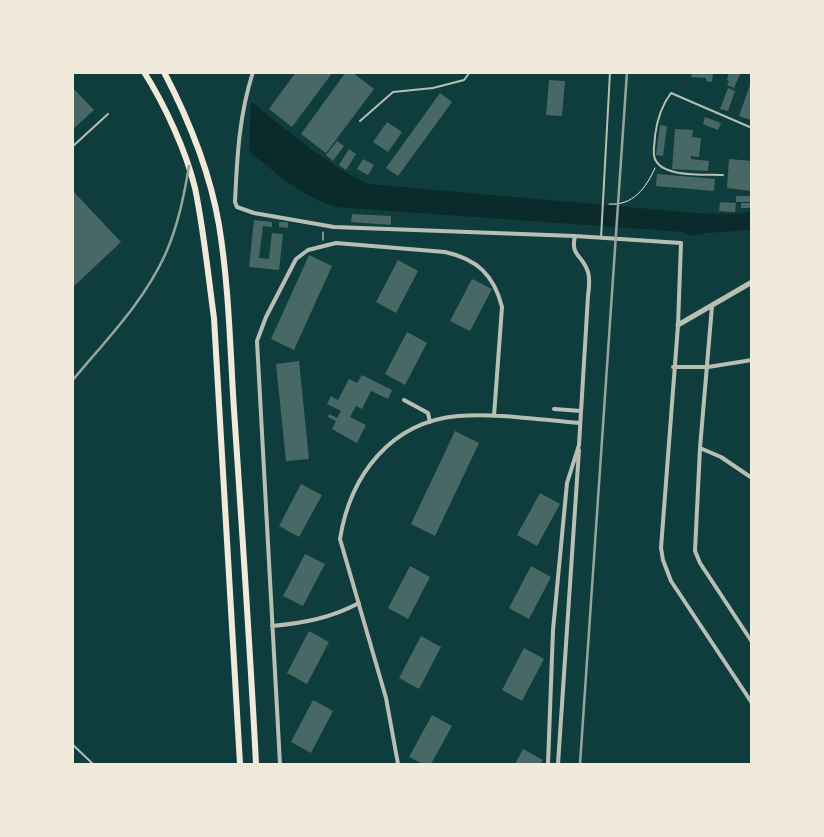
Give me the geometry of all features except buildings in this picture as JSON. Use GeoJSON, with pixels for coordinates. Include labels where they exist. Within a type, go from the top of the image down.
{"type":"FeatureCollection","features":[{"type":"Feature","properties":{"kind":"highway"},"geometry":{"type":"LineString","coordinates":[[144,72],[174,130],[195,188],[214,318],[240,764]]}},
{"type":"Feature","properties":{"kind":"highway"},"geometry":{"type":"LineString","coordinates":[[164,72],[194,136],[210,187],[219,225],[230,342],[256,764]]}},
{"type":"Feature","properties":{"kind":"street"},"geometry":{"type":"LineString","coordinates":[[253,72],[244,100],[238,142],[235,202],[237,207],[254,213],[334,226],[575,236],[681,244],[678,325],[673,367],[661,548],[663,560],[671,581],[752,703]]}},
{"type":"Feature","properties":{"kind":"street"},"geometry":{"type":"LineString","coordinates":[[558,764],[589,273],[575,253],[573,245],[575,236]]}},
{"type":"Feature","properties":{"kind":"street"},"geometry":{"type":"LineString","coordinates":[[280,764],[257,341],[266,317],[296,259],[308,250],[336,243],[445,252],[463,256],[478,264],[490,276],[498,291],[502,307],[494,416]]}},
{"type":"Feature","properties":{"kind":"street"},"geometry":{"type":"LineString","coordinates":[[678,325],[752,282]]}},
{"type":"Feature","properties":{"kind":"street"},"geometry":{"type":"LineString","coordinates":[[712,306],[700,448],[695,551],[700,564],[752,642]]}},
{"type":"Feature","properties":{"kind":"street"},"geometry":{"type":"LineString","coordinates":[[673,367],[708,367],[752,360]]}},
{"type":"Feature","properties":{"kind":"street"},"geometry":{"type":"LineString","coordinates":[[404,400],[428,413],[430,422]]}},
{"type":"Feature","properties":{"kind":"street"},"geometry":{"type":"LineString","coordinates":[[554,409],[581,410]]}},
{"type":"Feature","properties":{"kind":"street"},"geometry":{"type":"LineString","coordinates":[[398,764],[386,698],[340,539],[344,513],[357,485],[375,457],[404,432],[430,422],[457,416],[494,416],[580,423]]}},
{"type":"Feature","properties":{"kind":"street"},"geometry":{"type":"LineString","coordinates":[[548,764],[554,630],[566,492],[579,445]]}},
{"type":"Feature","properties":{"kind":"street"},"geometry":{"type":"LineString","coordinates":[[700,448],[721,456],[752,478]]}},
{"type":"Feature","properties":{"kind":"street"},"geometry":{"type":"LineString","coordinates":[[272,626],[307,623],[340,613],[359,603]]}},
{"type":"Feature","properties":{"kind":"lane"},"geometry":{"type":"LineString","coordinates":[[360,121],[393,92],[433,88],[464,80],[470,72]]}},
{"type":"Feature","properties":{"kind":"lane"},"geometry":{"type":"LineString","coordinates":[[602,238],[610,72]]}},
{"type":"Feature","properties":{"kind":"lane"},"geometry":{"type":"LineString","coordinates":[[723,175],[671,172],[658,164],[654,158],[657,123],[664,102],[671,93],[752,128]]}},
{"type":"Feature","properties":{"kind":"lane"},"geometry":{"type":"LineString","coordinates":[[72,147],[108,114]]}},
{"type":"Feature","properties":{"kind":"lane"},"geometry":{"type":"LineString","coordinates":[[72,744],[93,764]]}},
{"type":"Feature","properties":{"kind":"path"},"geometry":{"type":"LineString","coordinates":[[603,204],[620,205],[631,200],[642,190],[658,164]]}},
{"type":"Feature","properties":{"kind":"path"},"geometry":{"type":"LineString","coordinates":[[323,231],[323,245]]}},
{"type":"Feature","properties":{"kind":"water"},"geometry":{"type":"Polygon","coordinates":[[[251,102],[323,158],[369,184],[694,213],[735,214],[751,212],[751,230],[690,236],[684,232],[336,207],[300,191],[249,151],[251,102]]]}},
{"type":"Feature","properties":{"kind":"railway"},"geometry":{"type":"LineString","coordinates":[[580,764],[627,72]]}},
{"type":"Feature","properties":{"kind":"railway"},"geometry":{"type":"LineString","coordinates":[[72,381],[123,321],[156,273],[170,244],[177,222],[189,166]]}}]}
